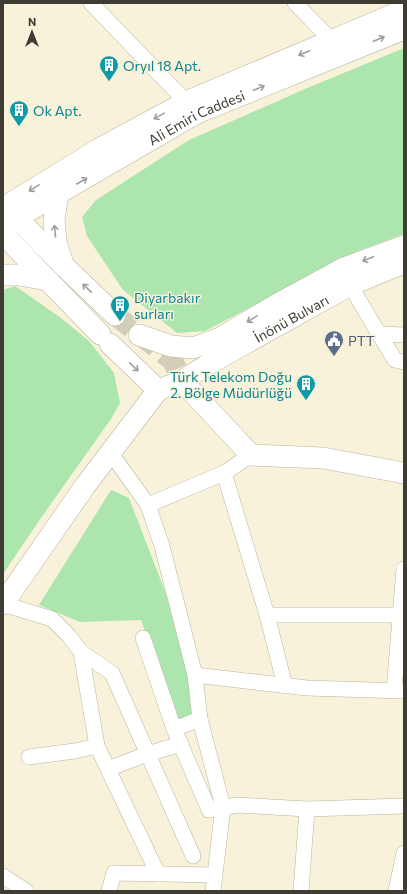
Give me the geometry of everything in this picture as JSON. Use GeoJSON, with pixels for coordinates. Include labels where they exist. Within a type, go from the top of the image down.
{"type":"FeatureCollection","features":[{"type":"Feature","properties":{"kind":"main road"},"geometry":{"type":"LineString","coordinates":[[338,48],[404,10]]}},
{"type":"Feature","properties":{"kind":"main road","name":"Ali Emiri Caddesi"},"geometry":{"type":"LineString","coordinates":[[6,217],[58,194],[192,107],[338,48],[404,29]]}},
{"type":"Feature","properties":{"kind":"main road"},"geometry":{"type":"LineString","coordinates":[[6,217],[99,149],[192,107]]}},
{"type":"Feature","properties":{"kind":"main road"},"geometry":{"type":"LineString","coordinates":[[58,194],[54,220],[56,242],[64,266]]}},
{"type":"Feature","properties":{"kind":"main road"},"geometry":{"type":"LineString","coordinates":[[6,217],[64,266],[115,315]]}},
{"type":"Feature","properties":{"kind":"main road"},"geometry":{"type":"LineString","coordinates":[[3,604],[110,452],[158,390],[105,339],[48,280],[6,217]]}},
{"type":"Feature","properties":{"kind":"main road"},"geometry":{"type":"LineString","coordinates":[[139,335],[171,346],[193,348],[220,338],[276,305],[344,268],[404,246]]}},
{"type":"Feature","properties":{"kind":"main road","name":"İnönü Bulvarı"},"geometry":{"type":"LineString","coordinates":[[158,390],[182,381],[212,362],[350,285],[404,262]]}},
{"type":"Feature","properties":{"kind":"main road"},"geometry":{"type":"LineString","coordinates":[[3,274],[19,274],[48,280]]}},
{"type":"Feature","properties":{"kind":"main road"},"geometry":{"type":"LineString","coordinates":[[182,381],[250,455],[323,458],[404,473]]}},
{"type":"Feature","properties":{"kind":"street"},"geometry":{"type":"LineString","coordinates":[[91,3],[192,107]]}},
{"type":"Feature","properties":{"kind":"street"},"geometry":{"type":"LineString","coordinates":[[295,3],[338,48]]}},
{"type":"Feature","properties":{"kind":"street"},"geometry":{"type":"LineString","coordinates":[[350,285],[395,360],[404,362]]}},
{"type":"Feature","properties":{"kind":"street"},"geometry":{"type":"LineString","coordinates":[[379,334],[404,335]]}},
{"type":"Feature","properties":{"kind":"street"},"geometry":{"type":"LineString","coordinates":[[110,452],[148,505],[162,546],[195,675],[200,720],[223,807],[213,891]]}},
{"type":"Feature","properties":{"kind":"street"},"geometry":{"type":"LineString","coordinates":[[148,505],[224,473],[250,455]]}},
{"type":"Feature","properties":{"kind":"street"},"geometry":{"type":"LineString","coordinates":[[224,473],[267,614],[285,686]]}},
{"type":"Feature","properties":{"kind":"street"},"geometry":{"type":"LineString","coordinates":[[195,675],[307,688],[399,691],[400,615],[404,569]]}},
{"type":"Feature","properties":{"kind":"street"},"geometry":{"type":"LineString","coordinates":[[3,604],[52,619],[81,652],[112,673],[193,856]]}},
{"type":"Feature","properties":{"kind":"street"},"geometry":{"type":"LineString","coordinates":[[267,614],[400,615]]}},
{"type":"Feature","properties":{"kind":"street"},"geometry":{"type":"LineString","coordinates":[[143,638],[174,729],[209,810],[237,805],[306,809],[404,806]]}},
{"type":"Feature","properties":{"kind":"street"},"geometry":{"type":"LineString","coordinates":[[81,652],[97,746],[158,874]]}},
{"type":"Feature","properties":{"kind":"street"},"geometry":{"type":"LineString","coordinates":[[174,729],[200,720]]}},
{"type":"Feature","properties":{"kind":"street"},"geometry":{"type":"LineString","coordinates":[[108,768],[181,744]]}},
{"type":"Feature","properties":{"kind":"street"},"geometry":{"type":"LineString","coordinates":[[29,757],[76,751],[97,746]]}},
{"type":"Feature","properties":{"kind":"street"},"geometry":{"type":"LineString","coordinates":[[301,891],[306,809]]}},
{"type":"Feature","properties":{"kind":"street"},"geometry":{"type":"LineString","coordinates":[[396,891],[404,853]]}},
{"type":"Feature","properties":{"kind":"street"},"geometry":{"type":"LineString","coordinates":[[109,891],[114,873],[214,875]]}},
{"type":"Feature","properties":{"kind":"street"},"geometry":{"type":"LineString","coordinates":[[3,876],[26,891]]}},
{"type":"Feature","properties":{"kind":"green space"},"geometry":{"type":"Polygon","coordinates":[[[404,48],[404,234],[358,251],[205,331],[177,333],[123,290],[87,236],[82,217],[96,200],[189,140],[305,89],[404,48]]]}},
{"type":"Feature","properties":{"kind":"green space"},"geometry":{"type":"Polygon","coordinates":[[[15,286],[61,318],[89,341],[114,373],[120,403],[111,419],[3,574],[3,290],[15,286]]]}},
{"type":"Feature","properties":{"kind":"green space"},"geometry":{"type":"Polygon","coordinates":[[[111,490],[129,498],[168,599],[190,678],[194,716],[177,721],[141,620],[80,622],[39,605],[111,490]]]}},
{"type":"Feature","properties":{"kind":"tunnel"},"geometry":{"type":"LineString","coordinates":[[115,315],[173,361],[182,381]]}},
{"type":"Feature","properties":{"kind":"place","name":"Oryıl 18 Apt."},"geometry":{"type":"Point","coordinates":[109,82]}},
{"type":"Feature","properties":{"kind":"place","name":"Ok Apt."},"geometry":{"type":"Point","coordinates":[19,127]}},
{"type":"Feature","properties":{"kind":"place","name":"Diyarbakır surları"},"geometry":{"type":"Point","coordinates":[120,322]}},
{"type":"Feature","properties":{"kind":"place","name":"PTT"},"geometry":{"type":"Point","coordinates":[334,357]}},
{"type":"Feature","properties":{"kind":"place","name":"Türk Telekom Doğu 2. Bölge Müdürlüğü"},"geometry":{"type":"Point","coordinates":[306,401]}}]}
